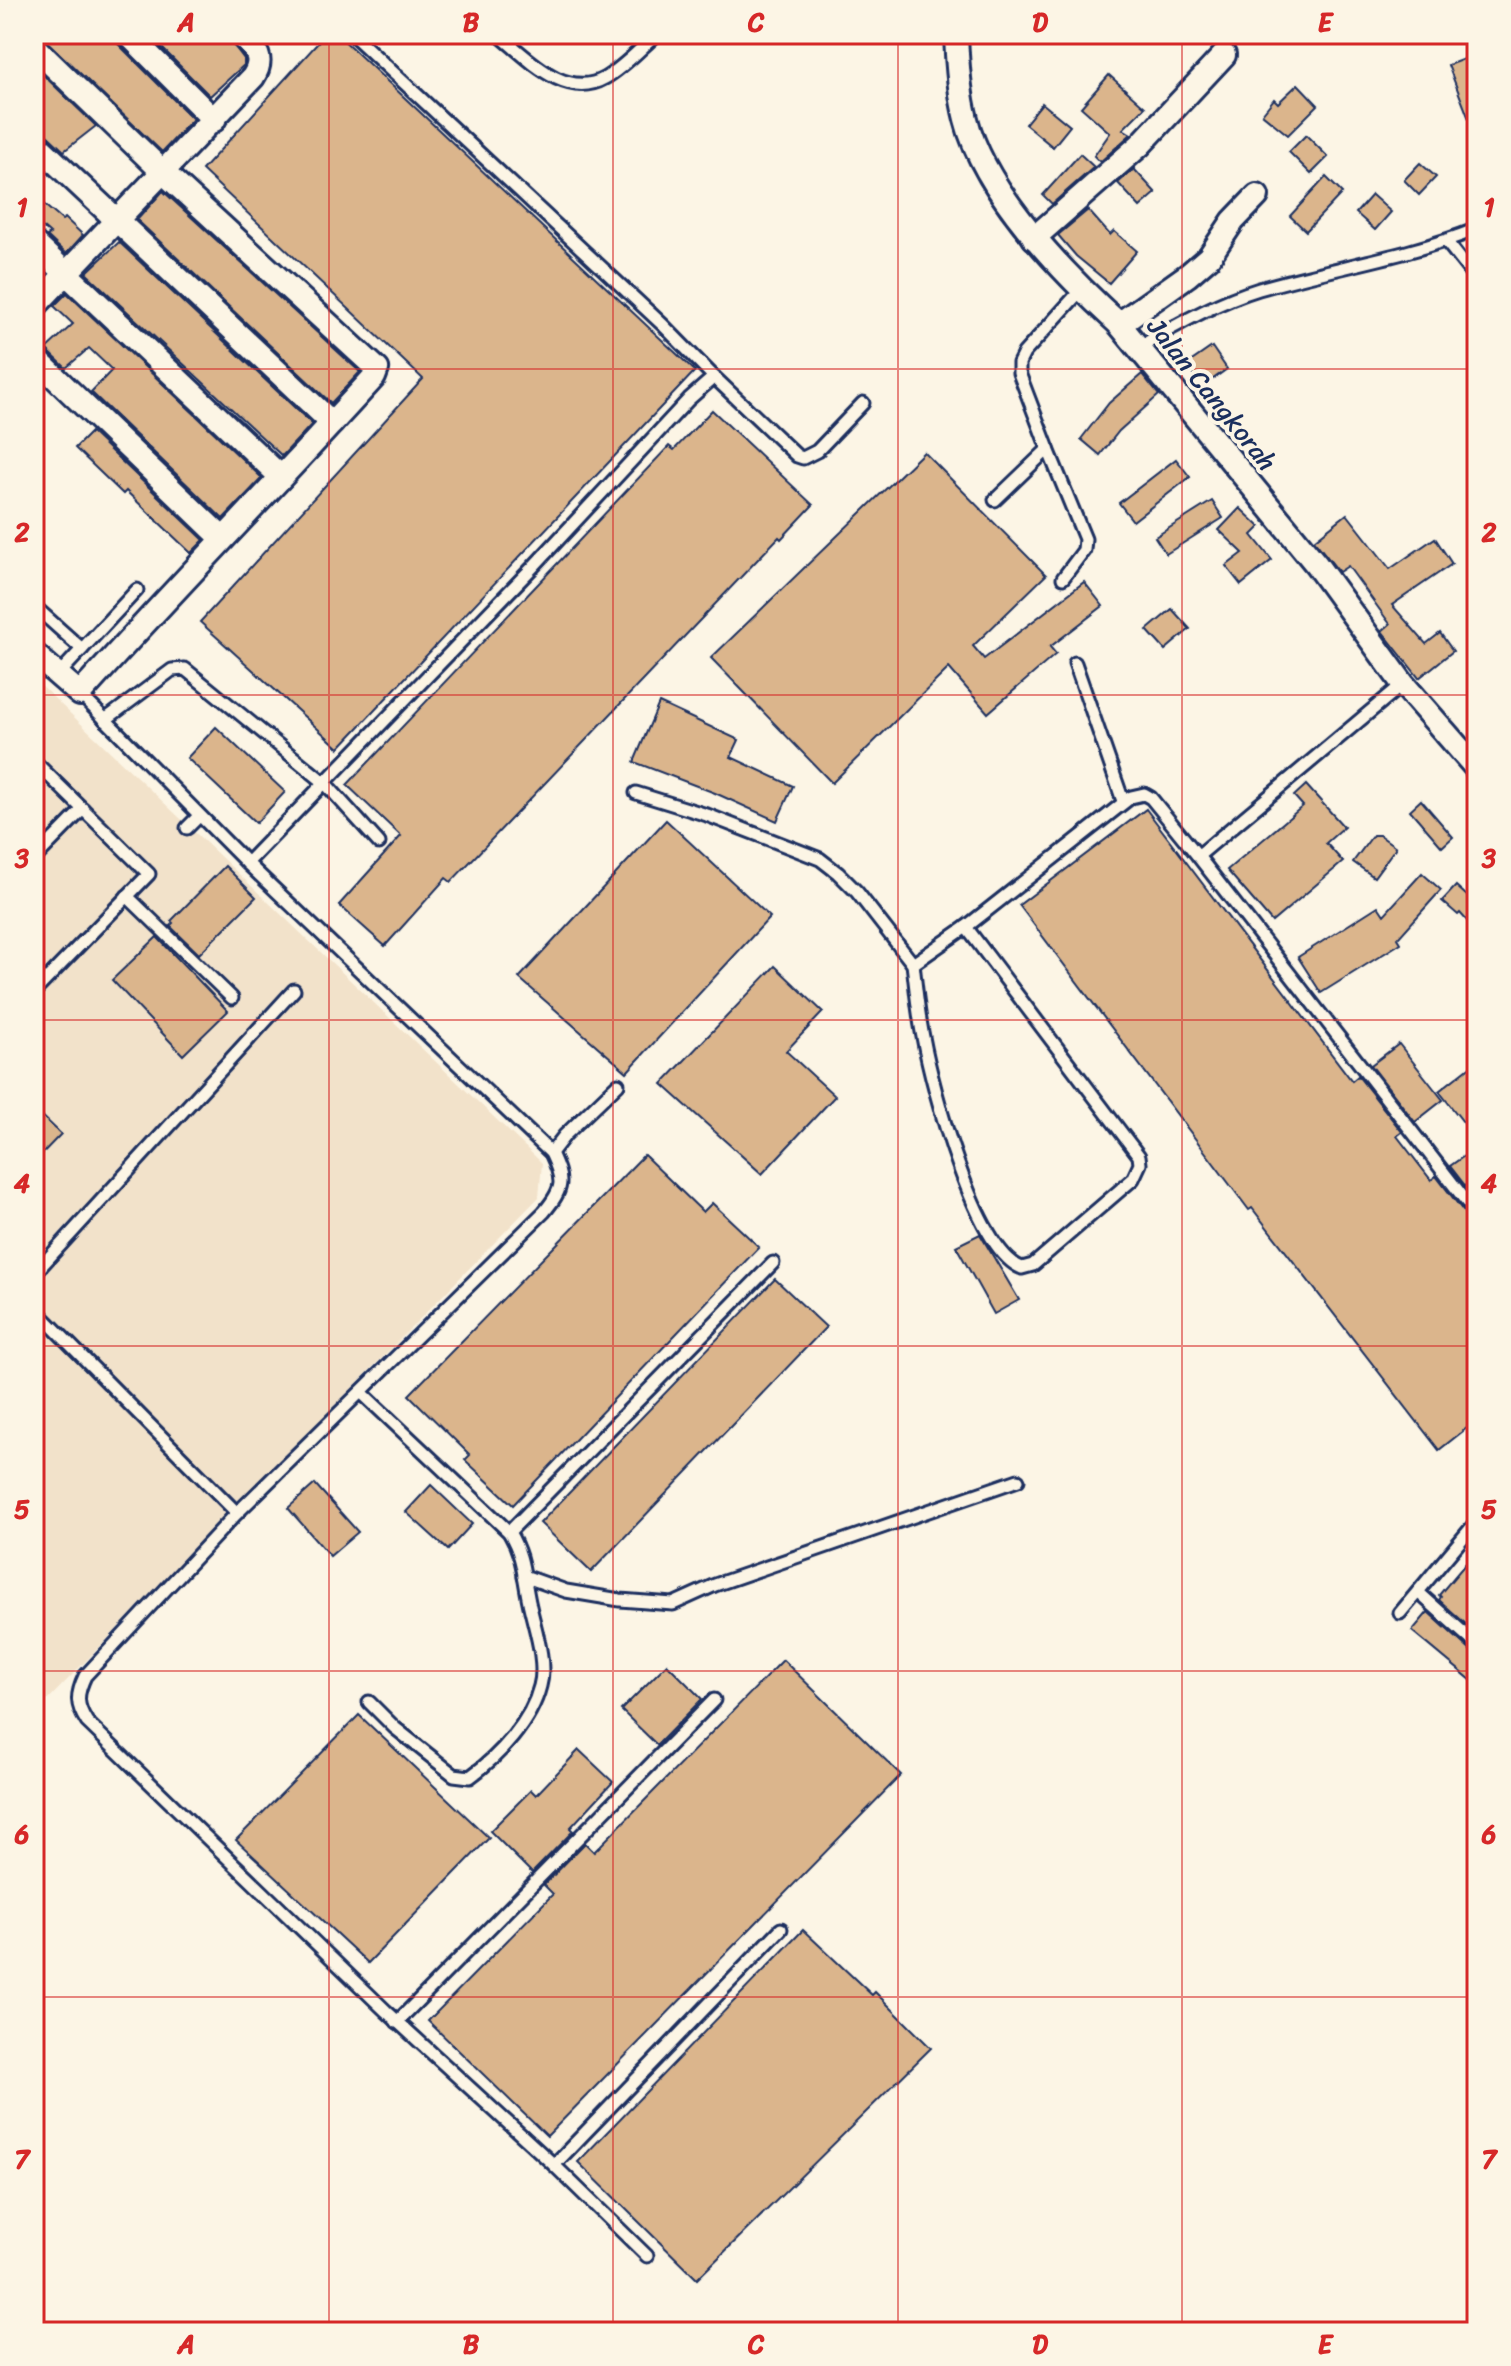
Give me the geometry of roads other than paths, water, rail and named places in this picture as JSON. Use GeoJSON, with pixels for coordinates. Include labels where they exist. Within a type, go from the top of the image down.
{"type":"FeatureCollection","features":[{"type":"Feature","properties":{"kind":"street"},"geometry":{"type":"LineString","coordinates":[[128,34],[214,120]]}},
{"type":"Feature","properties":{"kind":"street"},"geometry":{"type":"LineString","coordinates":[[34,307],[214,120],[259,68],[260,59],[256,50],[240,34]]}},
{"type":"Feature","properties":{"kind":"street","name":"Jalan Cangkorah"},"geometry":{"type":"LineString","coordinates":[[956,34],[966,121],[986,169],[1034,238],[1081,290],[1119,324],[1316,564],[1403,684],[1477,769]]}},
{"type":"Feature","properties":{"kind":"street"},"geometry":{"type":"LineString","coordinates":[[34,47],[162,171],[377,369],[374,377],[332,423],[80,694],[34,654]]}},
{"type":"Feature","properties":{"kind":"street"},"geometry":{"type":"LineString","coordinates":[[1034,238],[1140,145],[1224,55]]}},
{"type":"Feature","properties":{"kind":"street"},"geometry":{"type":"LineString","coordinates":[[34,142],[332,423]]}},
{"type":"Feature","properties":{"kind":"street"},"geometry":{"type":"LineString","coordinates":[[1119,324],[1209,257],[1233,221],[1257,196]]}},
{"type":"Feature","properties":{"kind":"street"},"geometry":{"type":"LineString","coordinates":[[34,243],[281,477]]}},
{"type":"Feature","properties":{"kind":"street"},"geometry":{"type":"LineString","coordinates":[[34,357],[222,538]]}},
{"type":"Feature","properties":{"kind":"lane"},"geometry":{"type":"LineString","coordinates":[[352,34],[663,325],[797,456],[803,458],[817,451],[863,403]]}},
{"type":"Feature","properties":{"kind":"lane"},"geometry":{"type":"LineString","coordinates":[[498,34],[556,79],[573,85],[605,78],[657,34]]}},
{"type":"Feature","properties":{"kind":"lane"},"geometry":{"type":"LineString","coordinates":[[1138,348],[1168,329],[1256,290],[1446,241],[1477,229]]}},
{"type":"Feature","properties":{"kind":"lane"},"geometry":{"type":"LineString","coordinates":[[1446,241],[1477,280]]}},
{"type":"Feature","properties":{"kind":"lane"},"geometry":{"type":"LineString","coordinates":[[1063,578],[1084,550],[1085,539],[1019,373],[1019,363],[1024,353],[1081,290]]}},
{"type":"Feature","properties":{"kind":"lane"},"geometry":{"type":"LineString","coordinates":[[247,863],[532,568],[689,399],[714,377]]}},
{"type":"Feature","properties":{"kind":"lane"},"geometry":{"type":"LineString","coordinates":[[995,500],[1048,449]]}},
{"type":"Feature","properties":{"kind":"lane"},"geometry":{"type":"LineString","coordinates":[[58,675],[137,590]]}},
{"type":"Feature","properties":{"kind":"lane"},"geometry":{"type":"LineString","coordinates":[[34,606],[82,649]]}},
{"type":"Feature","properties":{"kind":"lane"},"geometry":{"type":"LineString","coordinates":[[1075,663],[1123,801]]}},
{"type":"Feature","properties":{"kind":"lane"},"geometry":{"type":"LineString","coordinates":[[105,720],[172,670],[185,669],[325,783],[379,843]]}},
{"type":"Feature","properties":{"kind":"lane"},"geometry":{"type":"LineString","coordinates":[[1198,856],[1403,684]]}},
{"type":"Feature","properties":{"kind":"lane"},"geometry":{"type":"LineString","coordinates":[[80,694],[247,863],[551,1153],[560,1173],[561,1186],[555,1199],[362,1393],[237,1513],[85,1676],[77,1692],[78,1708],[87,1722],[397,2022],[554,2165],[647,2256]]}},
{"type":"Feature","properties":{"kind":"lane"},"geometry":{"type":"LineString","coordinates":[[34,761],[148,873],[34,992]]}},
{"type":"Feature","properties":{"kind":"lane"},"geometry":{"type":"LineString","coordinates":[[636,793],[707,815],[820,859],[857,892],[913,964],[923,1037],[950,1141],[975,1210],[1004,1258],[1022,1268],[1033,1265],[1133,1179],[1140,1164],[1139,1156],[966,927]]}},
{"type":"Feature","properties":{"kind":"lane"},"geometry":{"type":"LineString","coordinates":[[913,964],[966,927],[1123,801],[1138,794],[1151,798],[1477,1215]]}},
{"type":"Feature","properties":{"kind":"lane"},"geometry":{"type":"LineString","coordinates":[[34,859],[83,809]]}},
{"type":"Feature","properties":{"kind":"lane"},"geometry":{"type":"LineString","coordinates":[[187,828],[199,816]]}},
{"type":"Feature","properties":{"kind":"lane"},"geometry":{"type":"LineString","coordinates":[[127,896],[232,998]]}},
{"type":"Feature","properties":{"kind":"lane"},"geometry":{"type":"LineString","coordinates":[[34,1274],[294,990]]}},
{"type":"Feature","properties":{"kind":"lane"},"geometry":{"type":"LineString","coordinates":[[551,1153],[565,1135],[618,1084]]}},
{"type":"Feature","properties":{"kind":"lane"},"geometry":{"type":"LineString","coordinates":[[509,1532],[773,1263]]}},
{"type":"Feature","properties":{"kind":"lane"},"geometry":{"type":"LineString","coordinates":[[34,1308],[237,1513]]}},
{"type":"Feature","properties":{"kind":"lane"},"geometry":{"type":"LineString","coordinates":[[362,1393],[509,1532],[521,1552],[539,1642],[541,1685],[523,1723],[470,1777],[454,1775],[395,1728],[369,1702]]}},
{"type":"Feature","properties":{"kind":"lane"},"geometry":{"type":"LineString","coordinates":[[524,1576],[566,1591],[620,1600],[673,1604],[715,1585],[1018,1480]]}},
{"type":"Feature","properties":{"kind":"lane"},"geometry":{"type":"LineString","coordinates":[[1400,1613],[1477,1521]]}},
{"type":"Feature","properties":{"kind":"lane"},"geometry":{"type":"LineString","coordinates":[[1418,1592],[1477,1645]]}},
{"type":"Feature","properties":{"kind":"lane"},"geometry":{"type":"LineString","coordinates":[[397,2022],[714,1700]]}},
{"type":"Feature","properties":{"kind":"lane"},"geometry":{"type":"LineString","coordinates":[[554,2165],[781,1929]]}}]}
